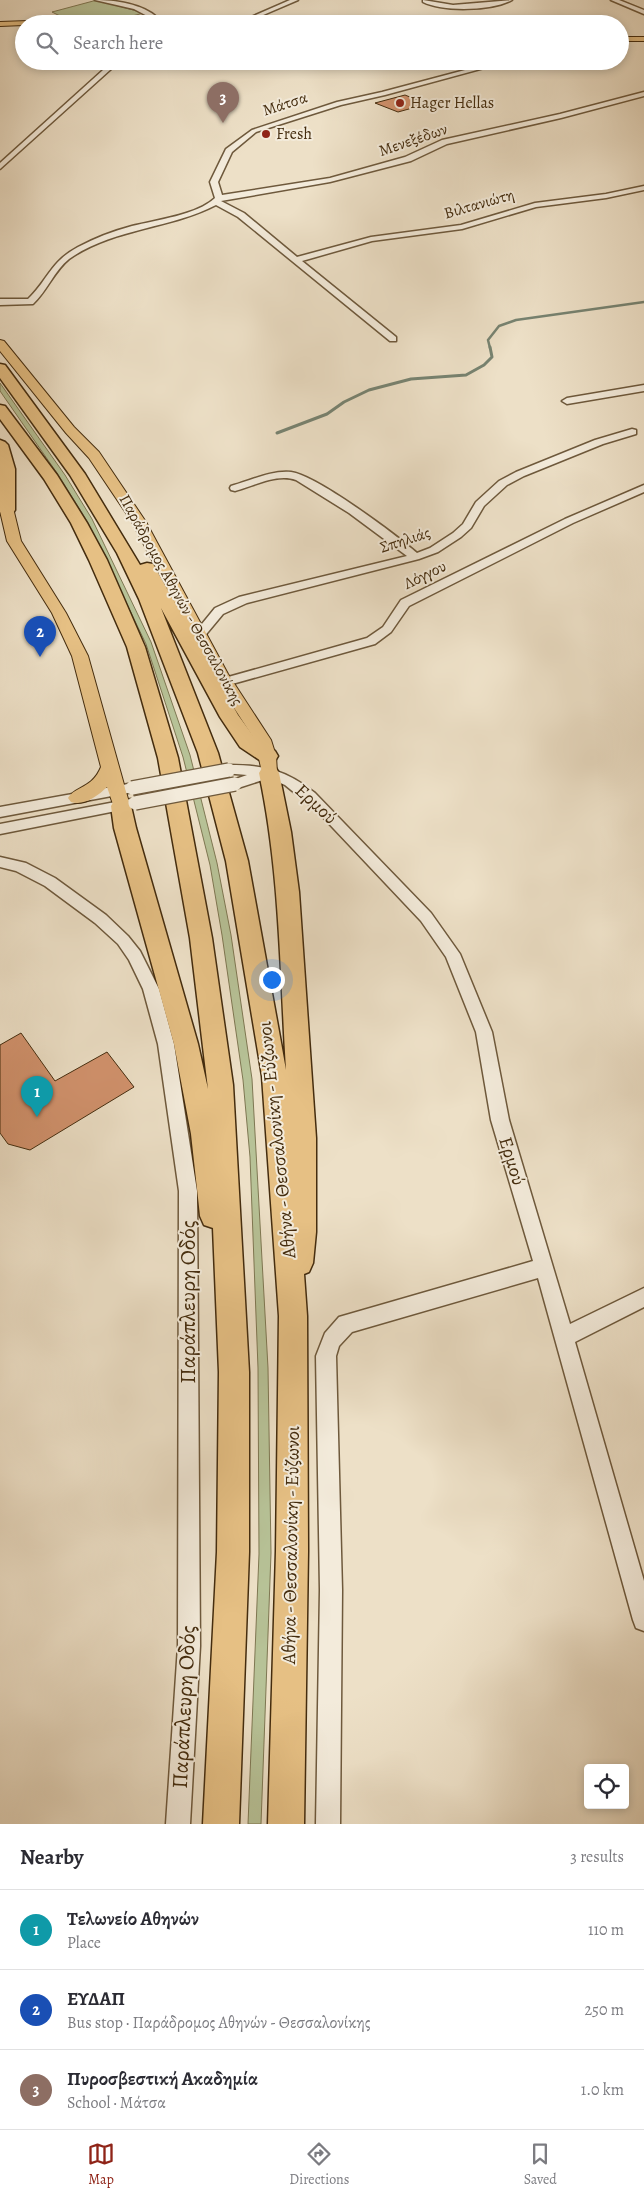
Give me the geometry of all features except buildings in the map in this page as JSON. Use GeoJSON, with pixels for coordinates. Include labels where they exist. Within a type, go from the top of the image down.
{"type":"FeatureCollection","features":[{"type":"Feature","properties":{"kind":"highway","name":"Αθήνα - Θεσσαλονίκη - Εύζωνοι"},"geometry":{"type":"LineString","coordinates":[[0,368],[77,474],[126,553],[165,642],[208,753],[233,844],[275,1076],[282,1153],[292,1316],[292,1551],[286,1824]]}},
{"type":"Feature","properties":{"kind":"highway"},"geometry":{"type":"LineString","coordinates":[[0,409],[51,478],[98,560],[136,648],[168,758],[201,938],[220,1085],[234,1372],[233,1552],[221,1824]]}},
{"type":"Feature","properties":{"kind":"highway"},"geometry":{"type":"LineString","coordinates":[[0,445],[7,469],[7,510]]}},
{"type":"Feature","properties":{"kind":"highway"},"geometry":{"type":"LineString","coordinates":[[94,503],[110,515],[135,549],[169,605],[230,717],[248,742],[268,764],[277,805],[288,903],[304,1155],[303,1232],[292,1316]]}},
{"type":"Feature","properties":{"kind":"highway"},"geometry":{"type":"LineString","coordinates":[[126,797],[125,828],[186,1044],[204,1134],[213,1210],[232,1320]]}},
{"type":"Feature","properties":{"kind":"main road"},"geometry":{"type":"LineString","coordinates":[[0,24],[15,24]]}},
{"type":"Feature","properties":{"kind":"main road"},"geometry":{"type":"LineString","coordinates":[[629,38],[644,39]]}},
{"type":"Feature","properties":{"kind":"main road","name":"Παράδρομος Αθηνών - Θεσσαλονίκης"},"geometry":{"type":"LineString","coordinates":[[0,343],[70,430],[94,455],[118,488],[139,522],[225,682],[263,740],[268,764]]}},
{"type":"Feature","properties":{"kind":"main road"},"geometry":{"type":"LineString","coordinates":[[0,483],[14,541],[59,613],[80,656],[109,767],[126,797]]}},
{"type":"Feature","properties":{"kind":"main road"},"geometry":{"type":"LineString","coordinates":[[77,798],[90,793],[100,785],[109,767]]}},
{"type":"Feature","properties":{"kind":"street"},"geometry":{"type":"LineString","coordinates":[[102,0],[124,5],[145,15]]}},
{"type":"Feature","properties":{"kind":"street"},"geometry":{"type":"LineString","coordinates":[[261,15],[295,0]]}},
{"type":"Feature","properties":{"kind":"street"},"geometry":{"type":"LineString","coordinates":[[424,1],[434,5],[480,6],[508,0]]}},
{"type":"Feature","properties":{"kind":"street"},"geometry":{"type":"LineString","coordinates":[[614,0],[644,12]]}},
{"type":"Feature","properties":{"kind":"street"},"geometry":{"type":"LineString","coordinates":[[0,167],[107,70]]}},
{"type":"Feature","properties":{"kind":"street","name":"Μάτσα"},"geometry":{"type":"LineString","coordinates":[[218,200],[214,180],[226,154],[237,142],[254,131],[338,103],[383,94],[474,70]]}},
{"type":"Feature","properties":{"kind":"street","name":"Μενεξέδων"},"geometry":{"type":"LineString","coordinates":[[218,200],[330,180],[408,159],[444,142],[561,116],[644,94]]}},
{"type":"Feature","properties":{"kind":"street","name":"Βιλτανιώτη"},"geometry":{"type":"LineString","coordinates":[[294,260],[371,239],[462,227],[535,205],[606,196],[644,188]]}},
{"type":"Feature","properties":{"kind":"street"},"geometry":{"type":"LineString","coordinates":[[0,302],[30,302],[58,266],[82,250],[120,233],[200,210],[218,200],[240,214],[393,339]]}},
{"type":"Feature","properties":{"kind":"street"},"geometry":{"type":"LineString","coordinates":[[566,401],[644,388]]}},
{"type":"Feature","properties":{"kind":"street","name":"Σπηλιάς"},"geometry":{"type":"LineString","coordinates":[[199,635],[219,612],[243,600],[415,557],[434,550],[457,536],[467,526],[480,504],[511,478],[599,442],[632,432]]}},
{"type":"Feature","properties":{"kind":"street"},"geometry":{"type":"LineString","coordinates":[[235,488],[280,476],[298,476],[376,527],[415,557]]}},
{"type":"Feature","properties":{"kind":"street","name":"Λόγγου"},"geometry":{"type":"LineString","coordinates":[[225,682],[371,641],[382,635],[389,628],[405,602],[569,521],[644,488]]}},
{"type":"Feature","properties":{"kind":"street"},"geometry":{"type":"LineString","coordinates":[[0,812],[77,798],[126,797],[235,784],[249,781],[268,764]]}},
{"type":"Feature","properties":{"kind":"street","name":"Ερμού"},"geometry":{"type":"LineString","coordinates":[[126,797],[229,770],[249,770],[268,764],[322,806],[426,917],[452,954],[484,1032],[500,1120],[544,1267],[644,1620]]}},
{"type":"Feature","properties":{"kind":"street"},"geometry":{"type":"LineString","coordinates":[[0,829],[126,797]]}},
{"type":"Feature","properties":{"kind":"street","name":"Παράπλευρη Οδός"},"geometry":{"type":"LineString","coordinates":[[0,862],[22,866],[34,871],[69,895],[123,940],[150,985],[163,1027],[183,1145],[188,1191],[189,1646],[178,1824]]}},
{"type":"Feature","properties":{"kind":"street"},"geometry":{"type":"LineString","coordinates":[[328,1824],[332,1723],[326,1356],[332,1340],[346,1324],[544,1267]]}},
{"type":"Feature","properties":{"kind":"street"},"geometry":{"type":"LineString","coordinates":[[564,1337],[644,1298]]}},
{"type":"Feature","properties":{"kind":"green space"},"geometry":{"type":"Polygon","coordinates":[[[97,0],[144,13],[136,15],[58,15],[52,12],[97,0]]]}},
{"type":"Feature","properties":{"kind":"green space"},"geometry":{"type":"Polygon","coordinates":[[[0,383],[65,475],[92,519],[151,642],[190,755],[217,863],[231,935],[252,1079],[268,1368],[271,1553],[261,1824],[248,1824],[259,1554],[258,1368],[250,1157],[243,1080],[210,865],[183,757],[146,644],[87,521],[59,476],[0,391],[0,383]]]}},
{"type":"Feature","properties":{"kind":"waterway"},"geometry":{"type":"LineString","coordinates":[[490,348],[488,340],[499,326],[516,320],[644,302]]}},
{"type":"Feature","properties":{"kind":"waterway"},"geometry":{"type":"LineString","coordinates":[[277,433],[327,414],[344,402],[369,390],[411,379],[466,375],[484,365],[492,357],[490,347]]}},
{"type":"Feature","properties":{"kind":"place","name":"Hager Hellas"},"geometry":{"type":"Point","coordinates":[400,103]}},
{"type":"Feature","properties":{"kind":"place","name":"Πυροσβεστική Ακαδημία"},"geometry":{"type":"Point","coordinates":[223,123]}},
{"type":"Feature","properties":{"kind":"place","name":"Fresh"},"geometry":{"type":"Point","coordinates":[266,134]}},
{"type":"Feature","properties":{"kind":"place","name":"ΕΥΔΑΠ"},"geometry":{"type":"Point","coordinates":[40,657]}},
{"type":"Feature","properties":{"kind":"place","name":"Τελωνείο Αθηνών"},"geometry":{"type":"Point","coordinates":[37,1117]}}]}
